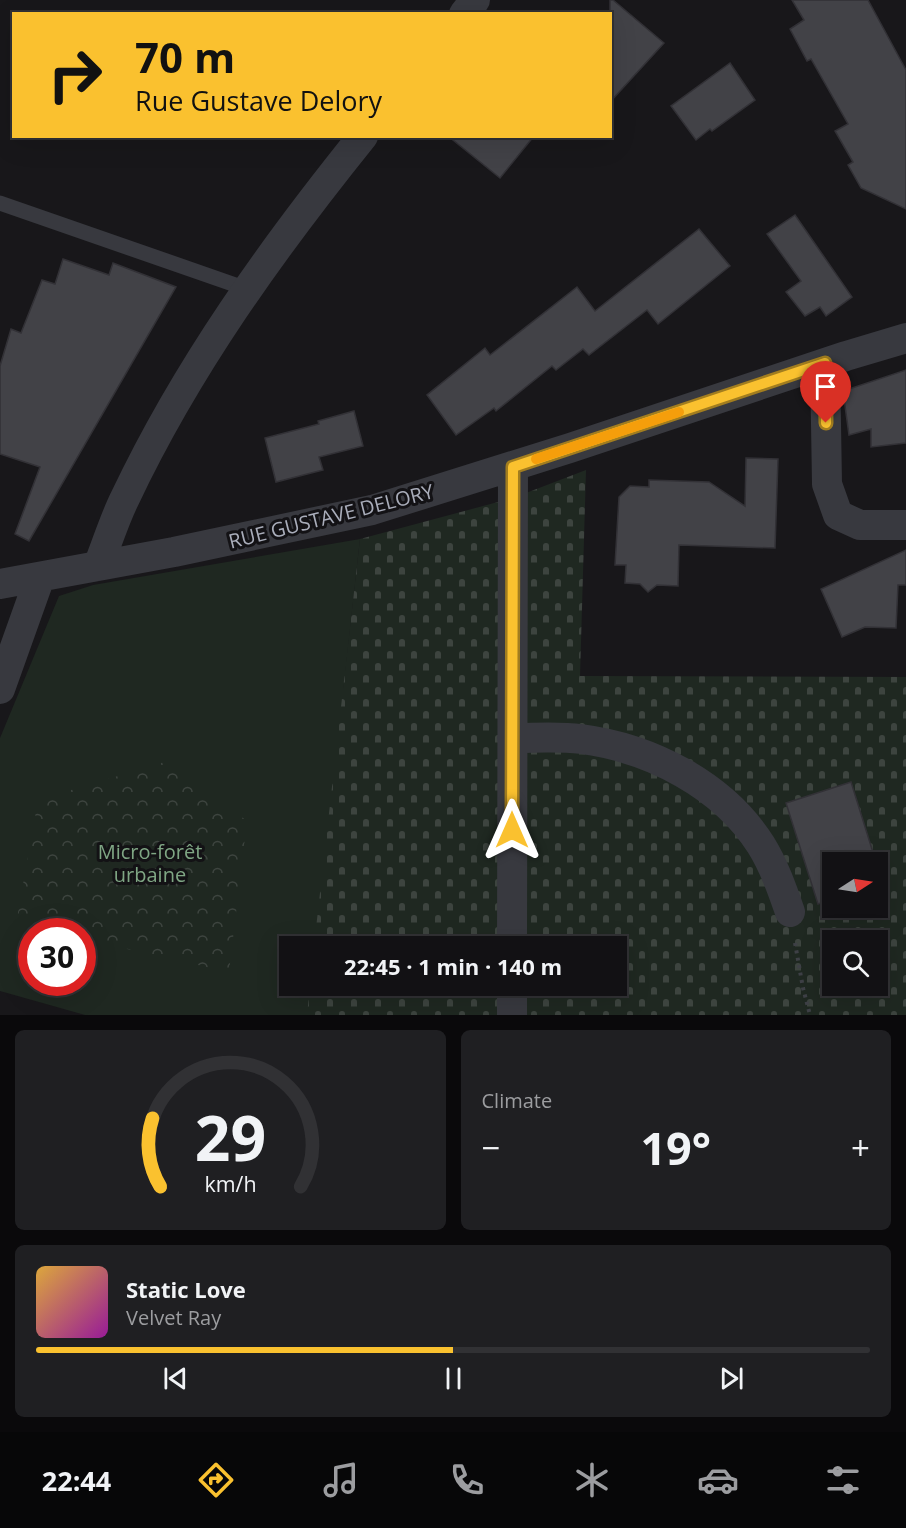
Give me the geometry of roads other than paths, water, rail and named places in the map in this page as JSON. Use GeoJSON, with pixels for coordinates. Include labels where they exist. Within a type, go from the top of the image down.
{"type":"FeatureCollection","features":[{"type":"Feature","properties":{"kind":"street"},"geometry":{"type":"LineString","coordinates":[[466,12],[475,0]]}},
{"type":"Feature","properties":{"kind":"street"},"geometry":{"type":"LineString","coordinates":[[98,566],[124,500],[167,417],[219,330],[361,138]]}},
{"type":"Feature","properties":{"kind":"street","name":"RUE GUSTAVE DELORY"},"geometry":{"type":"LineString","coordinates":[[0,584],[372,510],[513,467],[906,338]]}},
{"type":"Feature","properties":{"kind":"street"},"geometry":{"type":"LineString","coordinates":[[825,363],[827,484],[838,515],[860,525],[906,525]]}},
{"type":"Feature","properties":{"kind":"street"},"geometry":{"type":"LineString","coordinates":[[512,936],[513,467]]}},
{"type":"Feature","properties":{"kind":"street"},"geometry":{"type":"LineString","coordinates":[[0,689],[40,577]]}},
{"type":"Feature","properties":{"kind":"street"},"geometry":{"type":"LineString","coordinates":[[512,738],[581,739],[607,744],[655,759],[701,783],[722,800],[760,844],[772,865],[790,912]]}},
{"type":"Feature","properties":{"kind":"street"},"geometry":{"type":"LineString","coordinates":[[512,996],[512,1015]]}},
{"type":"Feature","properties":{"kind":"lane"},"geometry":{"type":"LineString","coordinates":[[0,203],[248,289]]}},
{"type":"Feature","properties":{"kind":"park label","name":"Micro-forêt urbaine"},"geometry":{"type":"Point","coordinates":[150,862]}}]}
